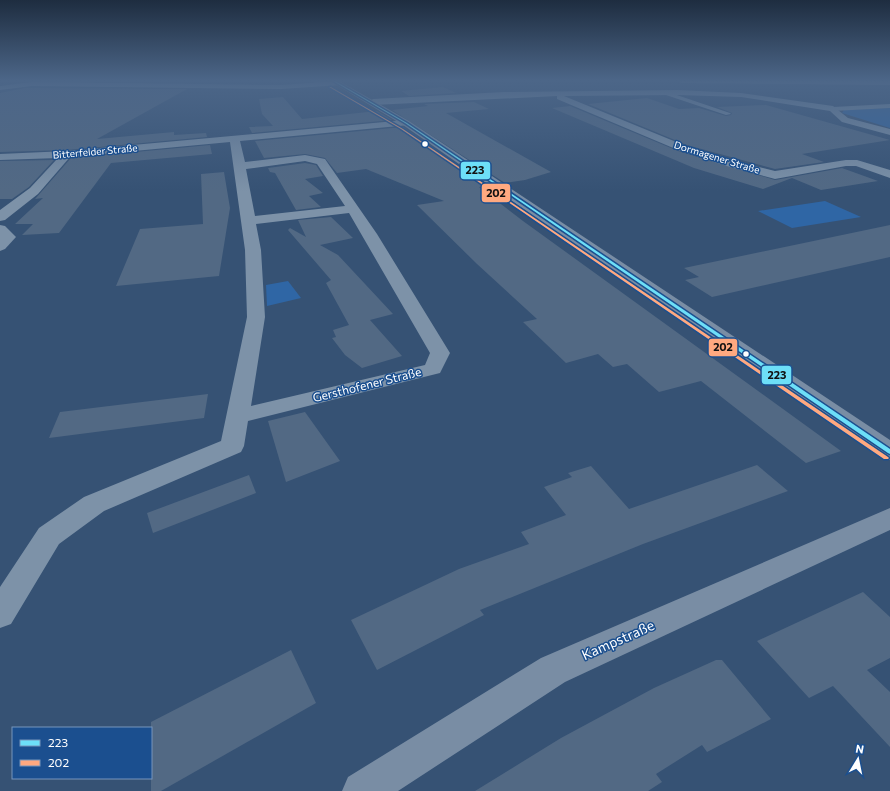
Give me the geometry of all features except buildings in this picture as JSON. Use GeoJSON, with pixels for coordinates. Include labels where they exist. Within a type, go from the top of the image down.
{"type":"FeatureCollection","features":[{"type":"Feature","properties":{"kind":"street"},"geometry":{"type":"LineString","coordinates":[[398,118],[562,227],[890,452]]}},
{"type":"Feature","properties":{"kind":"street","name":"Dormagener Straße"},"geometry":{"type":"LineString","coordinates":[[609,118],[682,148],[734,165],[775,174],[846,163],[857,163],[890,174]]}},
{"type":"Feature","properties":{"kind":"street","name":"Dormagener Straße"},"geometry":{"type":"LineString","coordinates":[[843,118],[845,120],[890,132]]}},
{"type":"Feature","properties":{"kind":"street","name":"Bitterfelder Straße"},"geometry":{"type":"LineString","coordinates":[[0,157],[67,154],[406,123]]}},
{"type":"Feature","properties":{"kind":"street"},"geometry":{"type":"LineString","coordinates":[[0,614],[49,536],[94,504],[232,446],[256,317],[253,250],[240,166],[234,139]]}},
{"type":"Feature","properties":{"kind":"street"},"geometry":{"type":"LineString","coordinates":[[0,217],[34,191],[67,154]]}},
{"type":"Feature","properties":{"kind":"street","name":"Gersthofener Straße"},"geometry":{"type":"LineString","coordinates":[[238,416],[433,369],[440,353],[370,234],[321,161],[305,158],[240,166]]}},
{"type":"Feature","properties":{"kind":"street"},"geometry":{"type":"LineString","coordinates":[[249,221],[353,210]]}},
{"type":"Feature","properties":{"kind":"street"},"geometry":{"type":"LineString","coordinates":[[0,230],[9,237],[0,246]]}},
{"type":"Feature","properties":{"kind":"street","name":"Kampstraße"},"geometry":{"type":"LineString","coordinates":[[362,791],[553,670],[890,518]]}},
{"type":"Feature","properties":{"kind":"shaded area"},"geometry":{"type":"Polygon","coordinates":[[[858,118],[890,118],[890,128],[858,118]]]}},
{"type":"Feature","properties":{"kind":"shaded area"},"geometry":{"type":"Polygon","coordinates":[[[825,201],[861,217],[792,228],[758,211],[825,201]]]}},
{"type":"Feature","properties":{"kind":"shaded area"},"geometry":{"type":"Polygon","coordinates":[[[288,281],[301,298],[267,306],[266,285],[288,281]]]}},
{"type":"Feature","properties":{"kind":"transit line","name":"202"},"geometry":{"type":"LineString","coordinates":[[383,118],[402,129],[886,458]]}},
{"type":"Feature","properties":{"kind":"transit line","name":"223"},"geometry":{"type":"LineString","coordinates":[[397,118],[890,452]]}}]}
